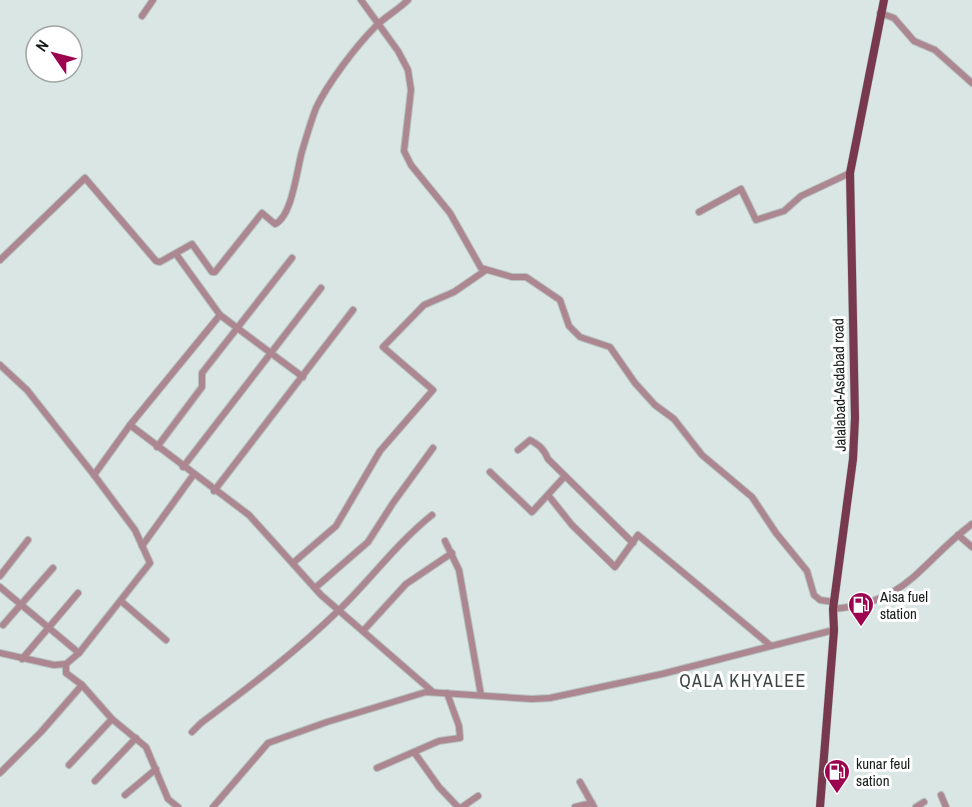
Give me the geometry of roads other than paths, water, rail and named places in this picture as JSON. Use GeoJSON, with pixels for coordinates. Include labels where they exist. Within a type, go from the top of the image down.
{"type":"FeatureCollection","features":[{"type":"Feature","properties":{"kind":"main road","name":"Jalalabad-Asdabad road"},"geometry":{"type":"LineString","coordinates":[[820,807],[834,630],[833,606],[853,459],[855,418],[850,174],[884,0]]}},
{"type":"Feature","properties":{"kind":"street"},"geometry":{"type":"LineString","coordinates":[[142,16],[153,0]]}},
{"type":"Feature","properties":{"kind":"street"},"geometry":{"type":"LineString","coordinates":[[361,0],[398,51],[408,70],[411,90],[404,151],[411,165],[450,213],[481,268],[512,277],[526,277],[550,291],[560,300],[569,326],[580,337],[610,347],[635,383],[655,405],[674,419],[702,455],[752,497],[771,526],[807,571],[814,596],[833,606],[861,607],[890,596],[972,524]]}},
{"type":"Feature","properties":{"kind":"street"},"geometry":{"type":"LineString","coordinates":[[0,260],[85,178],[156,261],[160,262],[192,244],[212,272],[215,272],[262,213],[275,224],[279,221],[291,197],[316,108],[328,88],[377,25],[396,13],[408,0]]}},
{"type":"Feature","properties":{"kind":"street"},"geometry":{"type":"LineString","coordinates":[[880,13],[894,18],[914,41],[935,50],[972,83]]}},
{"type":"Feature","properties":{"kind":"street"},"geometry":{"type":"LineString","coordinates":[[699,212],[741,189],[756,220],[784,211],[801,196],[850,174]]}},
{"type":"Feature","properties":{"kind":"street"},"geometry":{"type":"LineString","coordinates":[[176,254],[220,315],[303,377]]}},
{"type":"Feature","properties":{"kind":"street"},"geometry":{"type":"LineString","coordinates":[[158,447],[202,387],[202,373],[292,258]]}},
{"type":"Feature","properties":{"kind":"street"},"geometry":{"type":"LineString","coordinates":[[293,563],[336,526],[381,451],[433,390],[383,347],[424,305],[454,292],[486,270]]}},
{"type":"Feature","properties":{"kind":"street"},"geometry":{"type":"LineString","coordinates":[[183,467],[269,352],[321,288]]}},
{"type":"Feature","properties":{"kind":"street"},"geometry":{"type":"LineString","coordinates":[[214,491],[353,310]]}},
{"type":"Feature","properties":{"kind":"street"},"geometry":{"type":"LineString","coordinates":[[94,475],[130,425],[220,315]]}},
{"type":"Feature","properties":{"kind":"street"},"geometry":{"type":"LineString","coordinates":[[0,365],[27,390],[94,475],[135,530],[150,563],[79,653],[66,664],[54,665],[0,653]]}},
{"type":"Feature","properties":{"kind":"street"},"geometry":{"type":"LineString","coordinates":[[130,425],[214,491],[249,515],[315,588],[433,692]]}},
{"type":"Feature","properties":{"kind":"street"},"geometry":{"type":"LineString","coordinates":[[518,450],[530,440],[538,445],[545,451],[548,459],[633,543]]}},
{"type":"Feature","properties":{"kind":"street"},"geometry":{"type":"LineString","coordinates":[[315,588],[368,542],[433,448]]}},
{"type":"Feature","properties":{"kind":"street"},"geometry":{"type":"LineString","coordinates":[[490,472],[532,512],[566,476]]}},
{"type":"Feature","properties":{"kind":"street"},"geometry":{"type":"LineString","coordinates":[[142,546],[194,474]]}},
{"type":"Feature","properties":{"kind":"street"},"geometry":{"type":"LineString","coordinates":[[548,495],[572,525],[615,567],[638,535],[770,645]]}},
{"type":"Feature","properties":{"kind":"street"},"geometry":{"type":"LineString","coordinates":[[192,732],[267,675],[339,610],[417,528],[432,516]]}},
{"type":"Feature","properties":{"kind":"street"},"geometry":{"type":"LineString","coordinates":[[958,534],[972,548]]}},
{"type":"Feature","properties":{"kind":"street"},"geometry":{"type":"LineString","coordinates":[[0,576],[28,540]]}},
{"type":"Feature","properties":{"kind":"street"},"geometry":{"type":"LineString","coordinates":[[445,541],[459,570],[481,695]]}},
{"type":"Feature","properties":{"kind":"street"},"geometry":{"type":"LineString","coordinates":[[363,631],[406,584],[452,553]]}},
{"type":"Feature","properties":{"kind":"street"},"geometry":{"type":"LineString","coordinates":[[3,626],[53,568]]}},
{"type":"Feature","properties":{"kind":"street"},"geometry":{"type":"LineString","coordinates":[[0,586],[79,653]]}},
{"type":"Feature","properties":{"kind":"street"},"geometry":{"type":"LineString","coordinates":[[22,659],[78,592]]}},
{"type":"Feature","properties":{"kind":"street"},"geometry":{"type":"LineString","coordinates":[[121,601],[166,640]]}},
{"type":"Feature","properties":{"kind":"street"},"geometry":{"type":"LineString","coordinates":[[213,807],[268,744],[334,719],[433,692],[532,699],[576,693],[834,630]]}},
{"type":"Feature","properties":{"kind":"street"},"geometry":{"type":"LineString","coordinates":[[66,664],[66,673],[82,685],[112,719],[146,747],[168,799],[178,807]]}},
{"type":"Feature","properties":{"kind":"street"},"geometry":{"type":"LineString","coordinates":[[0,773],[41,732],[82,685]]}},
{"type":"Feature","properties":{"kind":"street"},"geometry":{"type":"LineString","coordinates":[[377,768],[439,741],[461,737],[447,693]]}},
{"type":"Feature","properties":{"kind":"street"},"geometry":{"type":"LineString","coordinates":[[69,765],[112,719]]}},
{"type":"Feature","properties":{"kind":"street"},"geometry":{"type":"LineString","coordinates":[[95,781],[136,738]]}},
{"type":"Feature","properties":{"kind":"street"},"geometry":{"type":"LineString","coordinates":[[414,752],[438,787],[460,807],[478,796]]}},
{"type":"Feature","properties":{"kind":"street"},"geometry":{"type":"LineString","coordinates":[[125,795],[156,769]]}},
{"type":"Feature","properties":{"kind":"street"},"geometry":{"type":"LineString","coordinates":[[574,807],[593,805],[580,782]]}},
{"type":"Feature","properties":{"kind":"street"},"geometry":{"type":"LineString","coordinates":[[941,795],[946,807]]}},
{"type":"Feature","properties":{"kind":"street"},"geometry":{"type":"LineString","coordinates":[[916,807],[924,802]]}},
{"type":"Feature","properties":{"kind":"place","name":"Aisa fuel station"},"geometry":{"type":"Point","coordinates":[861,628]}},
{"type":"Feature","properties":{"kind":"place","name":"kunar feul sation"},"geometry":{"type":"Point","coordinates":[837,795]}},
{"type":"Feature","properties":{"kind":"district","name":"QALA KHYALEE"},"geometry":{"type":"Point","coordinates":[743,680]}}]}
